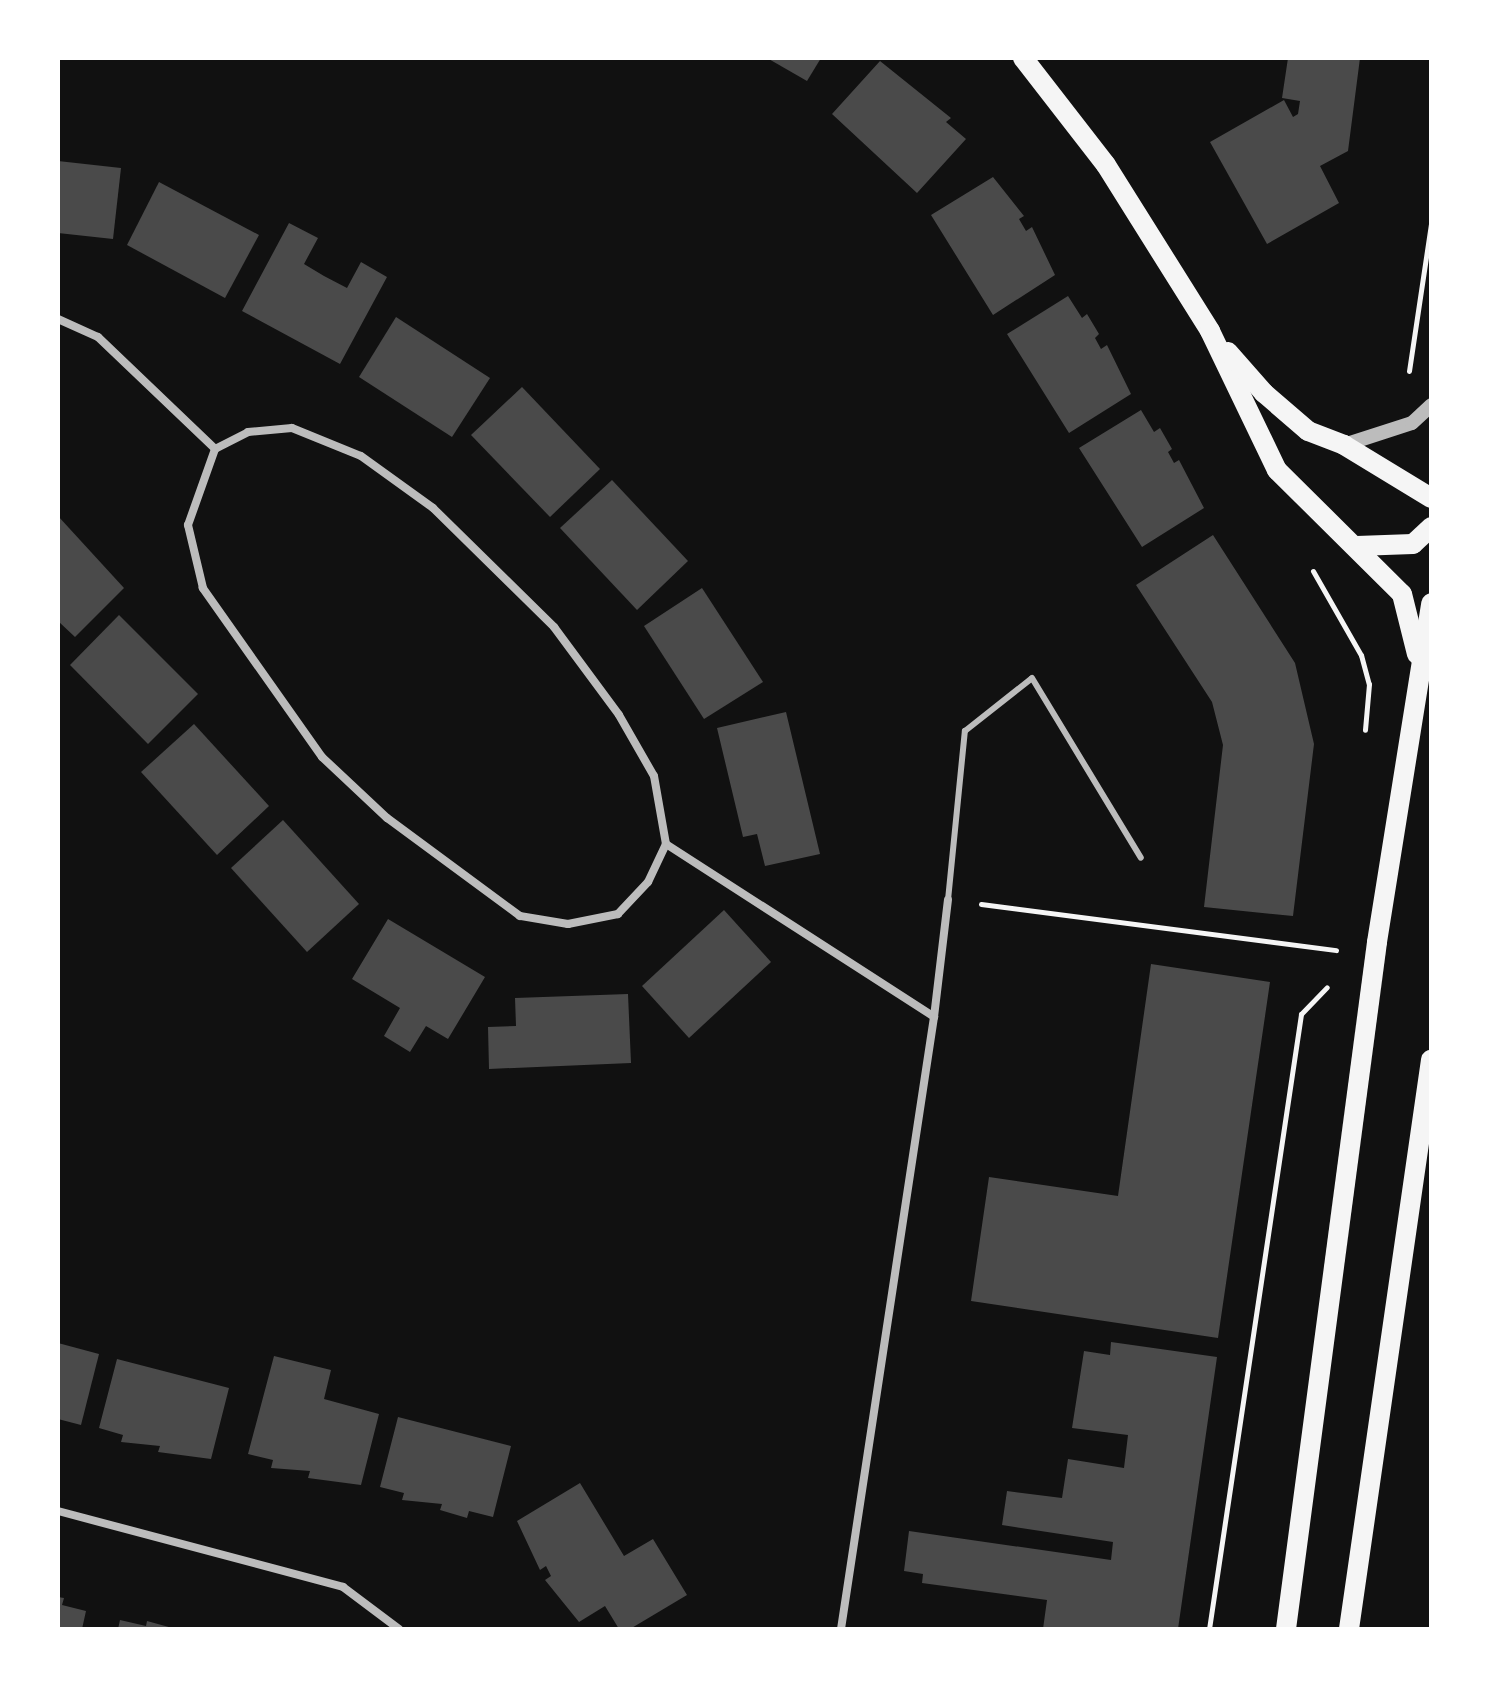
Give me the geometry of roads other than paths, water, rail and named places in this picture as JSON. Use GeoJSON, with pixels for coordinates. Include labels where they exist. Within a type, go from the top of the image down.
{"type":"FeatureCollection","features":[{"type":"Feature","properties":{"kind":"main road"},"geometry":{"type":"LineString","coordinates":[[1023,58],[1106,165],[1210,331],[1277,470],[1402,594],[1420,662]]}},
{"type":"Feature","properties":{"kind":"main road"},"geometry":{"type":"LineString","coordinates":[[1210,331],[1275,403],[1308,431],[1344,445],[1431,498]]}},
{"type":"Feature","properties":{"kind":"main road"},"geometry":{"type":"LineString","coordinates":[[1357,546],[1413,544],[1431,527]]}},
{"type":"Feature","properties":{"kind":"main road"},"geometry":{"type":"LineString","coordinates":[[1286,1629],[1420,662],[1431,603]]}},
{"type":"Feature","properties":{"kind":"main road"},"geometry":{"type":"LineString","coordinates":[[1349,1629],[1431,1060]]}},
{"type":"Feature","properties":{"kind":"street"},"geometry":{"type":"LineString","coordinates":[[58,319],[98,337],[215,449]]}},
{"type":"Feature","properties":{"kind":"street"},"geometry":{"type":"LineString","coordinates":[[1344,445],[1412,423],[1431,405]]}},
{"type":"Feature","properties":{"kind":"street"},"geometry":{"type":"LineString","coordinates":[[292,428],[361,456],[433,508],[554,627],[619,715],[654,776],[666,844],[648,882],[618,914],[593,922],[543,923],[520,916],[387,818],[322,757],[203,588],[188,525],[215,449],[248,432],[292,428]]}},
{"type":"Feature","properties":{"kind":"street"},"geometry":{"type":"LineString","coordinates":[[666,844],[934,1017]]}},
{"type":"Feature","properties":{"kind":"street"},"geometry":{"type":"LineString","coordinates":[[841,1629],[934,1017],[948,900]]}},
{"type":"Feature","properties":{"kind":"street"},"geometry":{"type":"LineString","coordinates":[[58,1511],[343,1587],[399,1629]]}},
{"type":"Feature","properties":{"kind":"lane"},"geometry":{"type":"LineString","coordinates":[[948,900],[965,731],[1032,678],[1141,858]]}}]}
